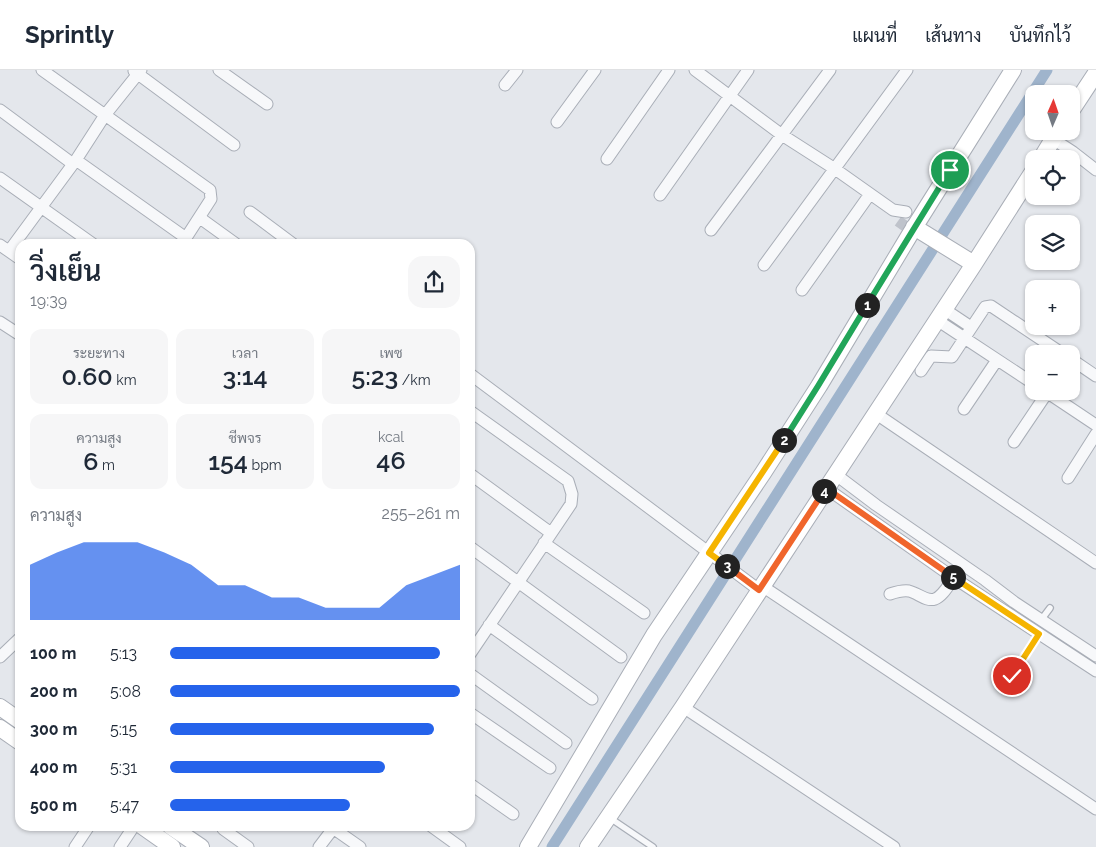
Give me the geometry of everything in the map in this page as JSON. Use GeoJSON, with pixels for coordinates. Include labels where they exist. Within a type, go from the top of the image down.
{"type":"FeatureCollection","features":[{"type":"Feature","properties":{"kind":"street"},"geometry":{"type":"LineString","coordinates":[[42,70],[210,190],[210,199],[185,239]]}},
{"type":"Feature","properties":{"kind":"street"},"geometry":{"type":"LineString","coordinates":[[220,70],[267,104]]}},
{"type":"Feature","properties":{"kind":"street"},"geometry":{"type":"LineString","coordinates":[[505,85],[517,70]]}},
{"type":"Feature","properties":{"kind":"street"},"geometry":{"type":"LineString","coordinates":[[556,122],[595,70]]}},
{"type":"Feature","properties":{"kind":"street"},"geometry":{"type":"LineString","coordinates":[[607,159],[669,70]]}},
{"type":"Feature","properties":{"kind":"street"},"geometry":{"type":"LineString","coordinates":[[695,70],[782,134],[835,169],[910,223],[974,264]]}},
{"type":"Feature","properties":{"kind":"street"},"geometry":{"type":"LineString","coordinates":[[660,195],[748,70]]}},
{"type":"Feature","properties":{"kind":"street"},"geometry":{"type":"LineString","coordinates":[[712,230],[830,70]]}},
{"type":"Feature","properties":{"kind":"street"},"geometry":{"type":"LineString","coordinates":[[764,265],[907,70]]}},
{"type":"Feature","properties":{"kind":"street"},"geometry":{"type":"LineString","coordinates":[[528,847],[654,636],[713,556],[818,386],[910,223],[1013,70]]}},
{"type":"Feature","properties":{"kind":"street"},"geometry":{"type":"LineString","coordinates":[[5,248],[42,208],[137,71],[234,145]]}},
{"type":"Feature","properties":{"kind":"street"},"geometry":{"type":"LineString","coordinates":[[1080,97],[1096,73]]}},
{"type":"Feature","properties":{"kind":"street"},"geometry":{"type":"LineString","coordinates":[[0,110],[181,239]]}},
{"type":"Feature","properties":{"kind":"street"},"geometry":{"type":"LineString","coordinates":[[1061,140],[1096,170]]}},
{"type":"Feature","properties":{"kind":"street"},"geometry":{"type":"LineString","coordinates":[[0,178],[86,239]]}},
{"type":"Feature","properties":{"kind":"street"},"geometry":{"type":"LineString","coordinates":[[588,847],[683,707],[758,587],[831,481],[1025,184]]}},
{"type":"Feature","properties":{"kind":"street"},"geometry":{"type":"LineString","coordinates":[[802,290],[870,194]]}},
{"type":"Feature","properties":{"kind":"street"},"geometry":{"type":"LineString","coordinates":[[250,212],[286,239]]}},
{"type":"Feature","properties":{"kind":"street"},"geometry":{"type":"LineString","coordinates":[[200,218],[229,239]]}},
{"type":"Feature","properties":{"kind":"street"},"geometry":{"type":"LineString","coordinates":[[921,371],[931,356],[952,357],[985,307],[991,306],[1050,345]]}},
{"type":"Feature","properties":{"kind":"street"},"geometry":{"type":"LineString","coordinates":[[940,314],[971,327]]}},
{"type":"Feature","properties":{"kind":"street"},"geometry":{"type":"LineString","coordinates":[[940,314],[964,338],[1025,378]]}},
{"type":"Feature","properties":{"kind":"street"},"geometry":{"type":"LineString","coordinates":[[0,322],[15,332]]}},
{"type":"Feature","properties":{"kind":"street"},"geometry":{"type":"LineString","coordinates":[[964,409],[997,360]]}},
{"type":"Feature","properties":{"kind":"street"},"geometry":{"type":"LineString","coordinates":[[1080,365],[1096,376]]}},
{"type":"Feature","properties":{"kind":"street"},"geometry":{"type":"LineString","coordinates":[[475,378],[713,556],[1096,809]]}},
{"type":"Feature","properties":{"kind":"street"},"geometry":{"type":"LineString","coordinates":[[1014,442],[1041,400]]}},
{"type":"Feature","properties":{"kind":"street"},"geometry":{"type":"LineString","coordinates":[[1058,400],[1096,425]]}},
{"type":"Feature","properties":{"kind":"street"},"geometry":{"type":"LineString","coordinates":[[875,413],[1096,563]]}},
{"type":"Feature","properties":{"kind":"street"},"geometry":{"type":"LineString","coordinates":[[475,415],[568,481],[572,494],[571,504],[475,646]]}},
{"type":"Feature","properties":{"kind":"street"},"geometry":{"type":"LineString","coordinates":[[1068,478],[1096,434]]}},
{"type":"Feature","properties":{"kind":"street"},"geometry":{"type":"LineString","coordinates":[[475,478],[551,533]]}},
{"type":"Feature","properties":{"kind":"street"},"geometry":{"type":"LineString","coordinates":[[831,481],[954,578],[1096,671]]}},
{"type":"Feature","properties":{"kind":"street"},"geometry":{"type":"LineString","coordinates":[[831,481],[889,514],[1014,602],[1096,656]]}},
{"type":"Feature","properties":{"kind":"street"},"geometry":{"type":"LineString","coordinates":[[544,543],[644,613]]}},
{"type":"Feature","properties":{"kind":"street"},"geometry":{"type":"LineString","coordinates":[[475,552],[621,658]]}},
{"type":"Feature","properties":{"kind":"street"},"geometry":{"type":"LineString","coordinates":[[890,594],[902,590],[915,593],[927,599],[935,599],[941,595],[954,578]]}},
{"type":"Feature","properties":{"kind":"street"},"geometry":{"type":"LineString","coordinates":[[489,625],[592,699]]}},
{"type":"Feature","properties":{"kind":"street"},"geometry":{"type":"LineString","coordinates":[[0,657],[15,643]]}},
{"type":"Feature","properties":{"kind":"street"},"geometry":{"type":"LineString","coordinates":[[475,678],[566,743]]}},
{"type":"Feature","properties":{"kind":"street"},"geometry":{"type":"LineString","coordinates":[[0,707],[15,717]]}},
{"type":"Feature","properties":{"kind":"street"},"geometry":{"type":"LineString","coordinates":[[683,707],[894,847]]}},
{"type":"Feature","properties":{"kind":"street"},"geometry":{"type":"LineString","coordinates":[[475,716],[550,768]]}},
{"type":"Feature","properties":{"kind":"street"},"geometry":{"type":"LineString","coordinates":[[0,728],[15,738]]}},
{"type":"Feature","properties":{"kind":"street"},"geometry":{"type":"LineString","coordinates":[[475,787],[513,814]]}},
{"type":"Feature","properties":{"kind":"street"},"geometry":{"type":"LineString","coordinates":[[75,847],[86,831]]}},
{"type":"Feature","properties":{"kind":"street"},"geometry":{"type":"LineString","coordinates":[[120,847],[131,831]]}},
{"type":"Feature","properties":{"kind":"street"},"geometry":{"type":"LineString","coordinates":[[149,831],[172,847]]}},
{"type":"Feature","properties":{"kind":"street"},"geometry":{"type":"LineString","coordinates":[[178,831],[201,847]]}},
{"type":"Feature","properties":{"kind":"street"},"geometry":{"type":"LineString","coordinates":[[224,831],[248,847]]}},
{"type":"Feature","properties":{"kind":"street"},"geometry":{"type":"LineString","coordinates":[[319,847],[330,831]]}},
{"type":"Feature","properties":{"kind":"street"},"geometry":{"type":"LineString","coordinates":[[338,831],[360,847]]}},
{"type":"Feature","properties":{"kind":"street"},"geometry":{"type":"LineString","coordinates":[[438,831],[460,847]]}},
{"type":"Feature","properties":{"kind":"lane"},"geometry":{"type":"LineString","coordinates":[[1041,620],[1050,608]]}},
{"type":"Feature","properties":{"kind":"lane"},"geometry":{"type":"LineString","coordinates":[[1012,676],[1039,634]]}},
{"type":"Feature","properties":{"kind":"lane"},"geometry":{"type":"LineString","coordinates":[[608,817],[653,847]]}},
{"type":"Feature","properties":{"kind":"waterway"},"geometry":{"type":"LineString","coordinates":[[552,847],[1047,70]]}},
{"type":"Feature","properties":{"kind":"tunnel"},"geometry":{"type":"LineString","coordinates":[[898,221],[905,226]]}},
{"type":"Feature","properties":{"kind":"route"},"geometry":{"type":"LineString","coordinates":[[950,170],[818,386],[709,553],[759,590],[826,488],[954,578],[1039,634],[1012,676]]}}]}
